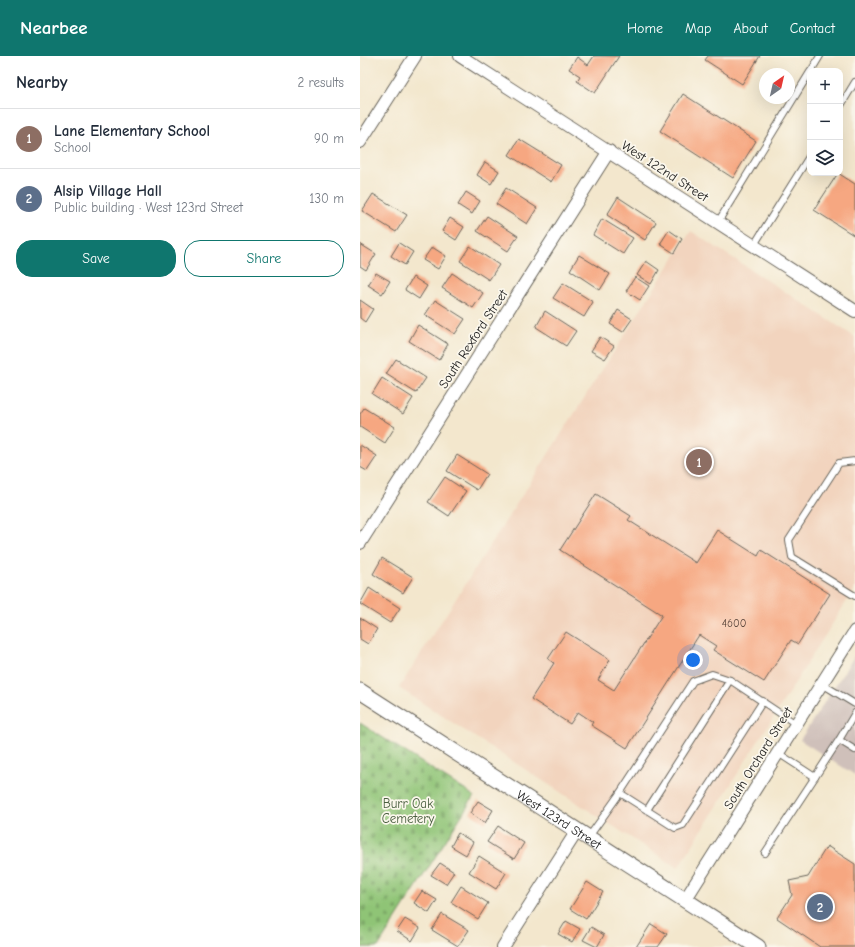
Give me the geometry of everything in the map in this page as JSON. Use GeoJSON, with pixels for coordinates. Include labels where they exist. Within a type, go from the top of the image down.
{"type":"FeatureCollection","features":[{"type":"Feature","properties":{"kind":"street"},"geometry":{"type":"LineString","coordinates":[[360,142],[415,56]]}},
{"type":"Feature","properties":{"kind":"street","name":"West 122nd Street"},"geometry":{"type":"LineString","coordinates":[[460,56],[855,311]]}},
{"type":"Feature","properties":{"kind":"street","name":"South Rexford Street"},"geometry":{"type":"LineString","coordinates":[[360,543],[609,152]]}},
{"type":"Feature","properties":{"kind":"street","name":"South Orchard Street"},"geometry":{"type":"LineString","coordinates":[[685,900],[855,631]]}},
{"type":"Feature","properties":{"kind":"street","name":"West 123rd Street"},"geometry":{"type":"LineString","coordinates":[[360,691],[758,947]]}},
{"type":"Feature","properties":{"kind":"street"},"geometry":{"type":"LineString","coordinates":[[503,947],[583,834]]}},
{"type":"Feature","properties":{"kind":"lane"},"geometry":{"type":"LineString","coordinates":[[812,68],[820,56]]}},
{"type":"Feature","properties":{"kind":"lane"},"geometry":{"type":"LineString","coordinates":[[718,222],[807,77]]}},
{"type":"Feature","properties":{"kind":"lane"},"geometry":{"type":"LineString","coordinates":[[842,104],[855,82]]}},
{"type":"Feature","properties":{"kind":"lane"},"geometry":{"type":"LineString","coordinates":[[754,245],[807,160]]}},
{"type":"Feature","properties":{"kind":"lane"},"geometry":{"type":"LineString","coordinates":[[855,461],[839,463],[789,540],[792,557],[855,596]]}},
{"type":"Feature","properties":{"kind":"lane"},"geometry":{"type":"LineString","coordinates":[[583,834],[620,793],[693,681],[712,674],[730,680],[796,724]]}},
{"type":"Feature","properties":{"kind":"lane"},"geometry":{"type":"LineString","coordinates":[[647,810],[730,680]]}},
{"type":"Feature","properties":{"kind":"lane"},"geometry":{"type":"LineString","coordinates":[[822,684],[855,704]]}},
{"type":"Feature","properties":{"kind":"lane"},"geometry":{"type":"LineString","coordinates":[[620,793],[675,828],[683,826],[762,701]]}},
{"type":"Feature","properties":{"kind":"lane"},"geometry":{"type":"LineString","coordinates":[[765,852],[839,740],[855,713]]}},
{"type":"Feature","properties":{"kind":"lane"},"geometry":{"type":"LineString","coordinates":[[839,740],[855,750]]}},
{"type":"Feature","properties":{"kind":"lane"},"geometry":{"type":"LineString","coordinates":[[778,753],[815,777]]}},
{"type":"Feature","properties":{"kind":"shaded area"},"geometry":{"type":"Polygon","coordinates":[[[691,231],[855,337],[855,588],[678,868],[399,688],[691,231]]]}},
{"type":"Feature","properties":{"kind":"shaded area"},"geometry":{"type":"Polygon","coordinates":[[[855,655],[855,775],[800,740],[855,655]]]}},
{"type":"Feature","properties":{"kind":"green space","name":"Burr Oak Cemetery"},"geometry":{"type":"Polygon","coordinates":[[[360,723],[474,796],[378,947],[360,947],[360,723]]]}},
{"type":"Feature","properties":{"kind":"building"},"geometry":{"type":"Polygon","coordinates":[[[594,56],[619,56],[595,93],[577,81],[580,76],[569,69],[577,57],[588,65],[594,56]]]}},
{"type":"Feature","properties":{"kind":"building"},"geometry":{"type":"Polygon","coordinates":[[[708,56],[760,56],[742,84],[705,60],[708,56]]]}},
{"type":"Feature","properties":{"kind":"building"},"geometry":{"type":"Polygon","coordinates":[[[683,94],[756,141],[733,178],[660,131],[683,94]]]}},
{"type":"Feature","properties":{"kind":"building"},"geometry":{"type":"Polygon","coordinates":[[[519,139],[561,165],[551,182],[509,155],[519,139]]]}},
{"type":"Feature","properties":{"kind":"building"},"geometry":{"type":"Polygon","coordinates":[[[485,162],[499,171],[491,184],[477,175],[485,162]]]}},
{"type":"Feature","properties":{"kind":"building"},"geometry":{"type":"Polygon","coordinates":[[[836,176],[843,176],[855,184],[855,236],[814,210],[836,176]]]}},
{"type":"Feature","properties":{"kind":"building"},"geometry":{"type":"Polygon","coordinates":[[[506,188],[537,208],[527,224],[496,204],[506,188]]]}},
{"type":"Feature","properties":{"kind":"building"},"geometry":{"type":"Polygon","coordinates":[[[466,192],[480,201],[472,214],[458,205],[466,192]]]}},
{"type":"Feature","properties":{"kind":"building"},"geometry":{"type":"Polygon","coordinates":[[[373,194],[407,215],[396,232],[362,211],[373,194]]]}},
{"type":"Feature","properties":{"kind":"building"},"geometry":{"type":"Polygon","coordinates":[[[618,197],[656,222],[645,240],[607,215],[618,197]]]}},
{"type":"Feature","properties":{"kind":"building"},"geometry":{"type":"Polygon","coordinates":[[[487,216],[518,236],[508,251],[477,231],[487,216]]]}},
{"type":"Feature","properties":{"kind":"building"},"geometry":{"type":"Polygon","coordinates":[[[450,218],[464,227],[456,240],[442,231],[450,218]]]}},
{"type":"Feature","properties":{"kind":"building"},"geometry":{"type":"Polygon","coordinates":[[[602,219],[633,238],[623,254],[593,235],[602,219]]]}},
{"type":"Feature","properties":{"kind":"building"},"geometry":{"type":"Polygon","coordinates":[[[669,230],[682,239],[674,253],[660,244],[669,230]]]}},
{"type":"Feature","properties":{"kind":"building"},"geometry":{"type":"Polygon","coordinates":[[[399,243],[413,252],[405,265],[391,256],[399,243]]]}},
{"type":"Feature","properties":{"kind":"building"},"geometry":{"type":"Polygon","coordinates":[[[360,244],[376,254],[366,270],[360,266],[360,244]]]}},
{"type":"Feature","properties":{"kind":"building"},"geometry":{"type":"Polygon","coordinates":[[[470,246],[499,265],[489,280],[460,261],[470,246]]]}},
{"type":"Feature","properties":{"kind":"building"},"geometry":{"type":"Polygon","coordinates":[[[432,247],[446,256],[438,269],[423,260],[432,247]]]}},
{"type":"Feature","properties":{"kind":"building"},"geometry":{"type":"Polygon","coordinates":[[[579,255],[610,274],[600,290],[570,270],[579,255]]]}},
{"type":"Feature","properties":{"kind":"building"},"geometry":{"type":"Polygon","coordinates":[[[646,261],[659,270],[651,284],[637,275],[646,261]]]}},
{"type":"Feature","properties":{"kind":"building"},"geometry":{"type":"Polygon","coordinates":[[[376,273],[390,281],[382,294],[368,285],[376,273]]]}},
{"type":"Feature","properties":{"kind":"building"},"geometry":{"type":"Polygon","coordinates":[[[452,273],[483,293],[473,308],[442,288],[452,273]]]}},
{"type":"Feature","properties":{"kind":"building"},"geometry":{"type":"Polygon","coordinates":[[[413,277],[427,286],[419,299],[405,290],[413,277]]]}},
{"type":"Feature","properties":{"kind":"building"},"geometry":{"type":"Polygon","coordinates":[[[635,277],[649,286],[640,300],[626,291],[635,277]]]}},
{"type":"Feature","properties":{"kind":"building"},"geometry":{"type":"Polygon","coordinates":[[[563,283],[593,302],[584,317],[553,298],[563,283]]]}},
{"type":"Feature","properties":{"kind":"building"},"geometry":{"type":"Polygon","coordinates":[[[360,300],[373,309],[365,322],[360,318],[360,300]]]}},
{"type":"Feature","properties":{"kind":"building"},"geometry":{"type":"Polygon","coordinates":[[[435,300],[465,319],[455,334],[425,315],[435,300]]]}},
{"type":"Feature","properties":{"kind":"building"},"geometry":{"type":"Polygon","coordinates":[[[618,310],[632,319],[623,332],[610,324],[618,310]]]}},
{"type":"Feature","properties":{"kind":"building"},"geometry":{"type":"Polygon","coordinates":[[[545,311],[576,331],[566,346],[536,327],[545,311]]]}},
{"type":"Feature","properties":{"kind":"building"},"geometry":{"type":"Polygon","coordinates":[[[418,325],[448,344],[439,360],[409,341],[418,325]]]}},
{"type":"Feature","properties":{"kind":"building"},"geometry":{"type":"Polygon","coordinates":[[[600,337],[614,346],[605,359],[591,351],[600,337]]]}},
{"type":"Feature","properties":{"kind":"building"},"geometry":{"type":"Polygon","coordinates":[[[396,359],[426,378],[416,393],[386,374],[396,359]]]}},
{"type":"Feature","properties":{"kind":"building"},"geometry":{"type":"Polygon","coordinates":[[[382,378],[413,398],[403,414],[372,394],[382,378]]]}},
{"type":"Feature","properties":{"kind":"building"},"geometry":{"type":"Polygon","coordinates":[[[364,408],[395,427],[385,443],[360,427],[360,414],[364,408]]]}},
{"type":"Feature","properties":{"kind":"building"},"geometry":{"type":"Polygon","coordinates":[[[360,445],[377,456],[367,471],[360,467],[360,445]]]}},
{"type":"Feature","properties":{"kind":"building"},"geometry":{"type":"Polygon","coordinates":[[[457,455],[487,474],[477,490],[447,471],[457,455]]]}},
{"type":"Feature","properties":{"kind":"building"},"geometry":{"type":"Polygon","coordinates":[[[445,477],[466,491],[449,516],[428,502],[445,477]]]}},
{"type":"Feature","properties":{"kind":"building"},"geometry":{"type":"Polygon","coordinates":[[[596,494],[631,516],[628,520],[696,563],[717,530],[758,556],[761,550],[830,594],[798,644],[791,640],[764,682],[713,650],[716,646],[699,635],[627,748],[591,725],[593,722],[578,712],[570,724],[531,699],[554,663],[548,659],[566,632],[610,660],[598,680],[614,690],[662,615],[560,550],[596,494]]]}},
{"type":"Feature","properties":{"kind":"building"},"geometry":{"type":"Polygon","coordinates":[[[382,558],[413,577],[403,593],[373,574],[382,558]]]}},
{"type":"Feature","properties":{"kind":"building"},"geometry":{"type":"Polygon","coordinates":[[[369,588],[400,608],[390,623],[360,604],[369,588]]]}},
{"type":"Feature","properties":{"kind":"building"},"geometry":{"type":"Polygon","coordinates":[[[360,618],[377,629],[368,644],[360,639],[360,618]]]}},
{"type":"Feature","properties":{"kind":"building"},"geometry":{"type":"Polygon","coordinates":[[[478,801],[493,810],[485,823],[470,813],[478,801]]]}},
{"type":"Feature","properties":{"kind":"building"},"geometry":{"type":"Polygon","coordinates":[[[498,826],[524,843],[514,859],[487,842],[498,826]]]}},
{"type":"Feature","properties":{"kind":"building"},"geometry":{"type":"Polygon","coordinates":[[[458,833],[473,842],[466,855],[451,846],[458,833]]]}},
{"type":"Feature","properties":{"kind":"building"},"geometry":{"type":"Polygon","coordinates":[[[827,846],[855,864],[855,947],[820,947],[777,918],[792,895],[789,881],[808,877],[827,846]]]}},
{"type":"Feature","properties":{"kind":"building"},"geometry":{"type":"Polygon","coordinates":[[[479,856],[506,873],[496,889],[469,872],[479,856]]]}},
{"type":"Feature","properties":{"kind":"building"},"geometry":{"type":"Polygon","coordinates":[[[440,863],[454,872],[446,884],[431,875],[440,863]]]}},
{"type":"Feature","properties":{"kind":"building"},"geometry":{"type":"Polygon","coordinates":[[[587,882],[603,892],[586,919],[570,909],[587,882]]]}},
{"type":"Feature","properties":{"kind":"building"},"geometry":{"type":"Polygon","coordinates":[[[461,886],[488,903],[478,919],[451,902],[461,886]]]}},
{"type":"Feature","properties":{"kind":"building"},"geometry":{"type":"Polygon","coordinates":[[[422,891],[437,900],[429,913],[414,903],[422,891]]]}},
{"type":"Feature","properties":{"kind":"building"},"geometry":{"type":"Polygon","coordinates":[[[442,914],[469,930],[458,946],[432,930],[442,914]]]}},
{"type":"Feature","properties":{"kind":"building"},"geometry":{"type":"Polygon","coordinates":[[[405,919],[420,928],[412,941],[397,931],[405,919]]]}},
{"type":"Feature","properties":{"kind":"building"},"geometry":{"type":"Polygon","coordinates":[[[566,921],[580,929],[572,942],[558,934],[566,921]]]}},
{"type":"Feature","properties":{"kind":"building"},"geometry":{"type":"Polygon","coordinates":[[[651,924],[667,934],[658,947],[636,947],[651,924]]]}},
{"type":"Feature","properties":{"kind":"building"},"geometry":{"type":"Polygon","coordinates":[[[591,927],[604,935],[597,947],[583,940],[591,927]]]}},
{"type":"Feature","properties":{"kind":"place","name":"Lane Elementary School"},"geometry":{"type":"Point","coordinates":[699,462]}},
{"type":"Feature","properties":{"kind":"place","name":"Alsip Village Hall"},"geometry":{"type":"Point","coordinates":[820,907]}}]}
